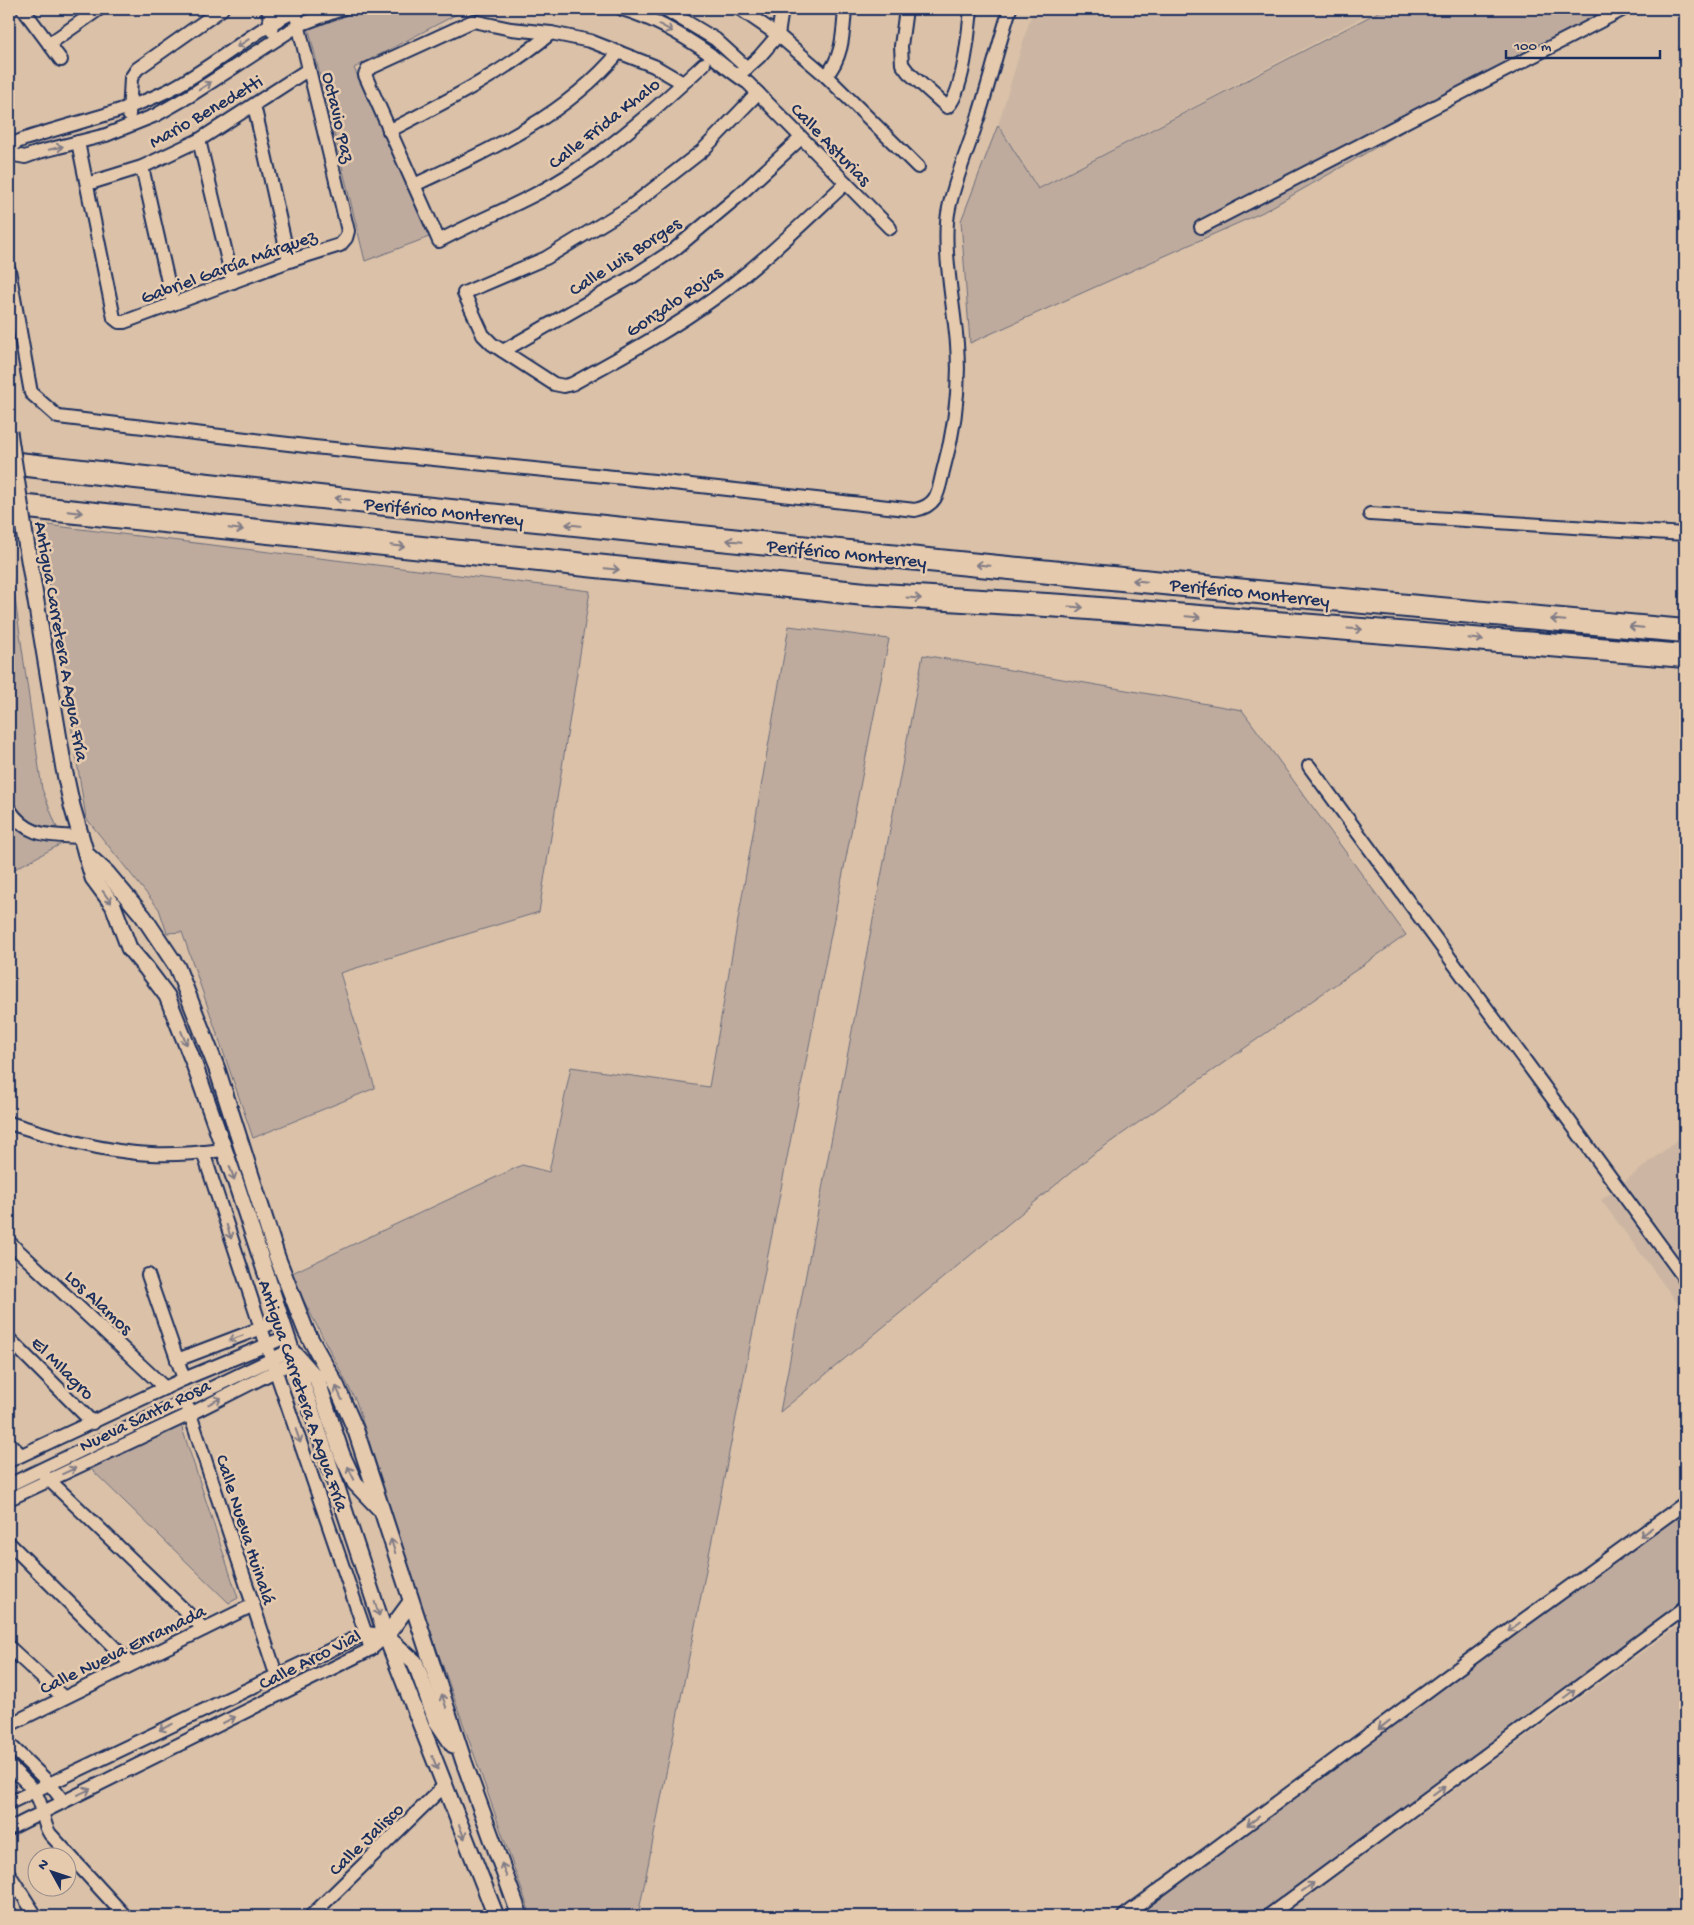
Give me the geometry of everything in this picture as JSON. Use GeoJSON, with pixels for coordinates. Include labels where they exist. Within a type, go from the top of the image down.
{"type":"FeatureCollection","features":[{"type":"Feature","properties":{"kind":"highway","name":"Periférico Monterrey"},"geometry":{"type":"LineString","coordinates":[[9,463],[581,526],[1360,602],[1685,631]]}},
{"type":"Feature","properties":{"kind":"highway","name":"Periférico Monterrey"},"geometry":{"type":"LineString","coordinates":[[9,505],[865,594],[1072,607],[1428,635],[1560,648],[1685,656]]}},
{"type":"Feature","properties":{"kind":"street"},"geometry":{"type":"LineString","coordinates":[[23,9],[61,60]]}},
{"type":"Feature","properties":{"kind":"street"},"geometry":{"type":"LineString","coordinates":[[48,44],[99,9]]}},
{"type":"Feature","properties":{"kind":"street"},"geometry":{"type":"LineString","coordinates":[[130,127],[128,109],[131,78],[137,68],[222,9]]}},
{"type":"Feature","properties":{"kind":"street"},"geometry":{"type":"LineString","coordinates":[[268,9],[270,25],[275,40]]}},
{"type":"Feature","properties":{"kind":"street","name":"Calle Asturias"},"geometry":{"type":"LineString","coordinates":[[622,9],[636,13],[668,29],[700,48],[743,80],[890,228]]}},
{"type":"Feature","properties":{"kind":"street"},"geometry":{"type":"LineString","coordinates":[[665,9],[715,39],[747,68]]}},
{"type":"Feature","properties":{"kind":"street"},"geometry":{"type":"LineString","coordinates":[[740,9],[778,35],[826,76],[918,167]]}},
{"type":"Feature","properties":{"kind":"street"},"geometry":{"type":"LineString","coordinates":[[743,80],[747,68],[778,35],[782,9]]}},
{"type":"Feature","properties":{"kind":"street"},"geometry":{"type":"LineString","coordinates":[[826,76],[834,68],[838,58],[846,9]]}},
{"type":"Feature","properties":{"kind":"street"},"geometry":{"type":"LineString","coordinates":[[906,9],[900,55],[902,64],[944,107],[948,107],[952,102],[962,72],[971,9]]}},
{"type":"Feature","properties":{"kind":"street"},"geometry":{"type":"LineString","coordinates":[[9,270],[31,393],[58,417],[314,447],[664,482],[846,503],[915,510],[926,508],[937,494],[946,460],[958,377],[948,249],[949,207],[1010,9]]}},
{"type":"Feature","properties":{"kind":"street"},"geometry":{"type":"LineString","coordinates":[[1201,228],[1624,9]]}},
{"type":"Feature","properties":{"kind":"street"},"geometry":{"type":"LineString","coordinates":[[297,10],[270,25],[183,82],[128,109],[22,140],[15,143],[9,152],[25,157],[130,127],[176,104],[299,25],[336,10]]}},
{"type":"Feature","properties":{"kind":"street","name":"Octavio Paz"},"geometry":{"type":"LineString","coordinates":[[297,10],[348,231]]}},
{"type":"Feature","properties":{"kind":"street"},"geometry":{"type":"LineString","coordinates":[[618,52],[607,66],[554,111],[484,152],[414,185],[365,78],[365,73],[368,69],[472,15],[511,29],[551,33],[590,41],[654,66],[683,83]]}},
{"type":"Feature","properties":{"kind":"street"},"geometry":{"type":"LineString","coordinates":[[389,131],[467,90],[511,64],[551,33]]}},
{"type":"Feature","properties":{"kind":"street","name":"Calle Frida Khalo"},"geometry":{"type":"LineString","coordinates":[[414,185],[439,241],[515,206],[575,171],[631,128],[704,64]]}},
{"type":"Feature","properties":{"kind":"street","name":"Mario Benedetti"},"geometry":{"type":"LineString","coordinates":[[87,184],[142,166],[198,140],[309,68]]}},
{"type":"Feature","properties":{"kind":"street","name":"Gonzalo Rojas"},"geometry":{"type":"LineString","coordinates":[[758,94],[702,151],[630,207],[546,258],[464,293],[483,335],[503,351],[554,384],[564,386],[572,384],[659,335],[717,296],[846,184]]}},
{"type":"Feature","properties":{"kind":"street"},"geometry":{"type":"LineString","coordinates":[[254,105],[289,261]]}},
{"type":"Feature","properties":{"kind":"street","name":"Calle Luis Borges"},"geometry":{"type":"LineString","coordinates":[[503,351],[632,277],[675,249],[736,198],[801,138]]}},
{"type":"Feature","properties":{"kind":"street"},"geometry":{"type":"LineString","coordinates":[[198,140],[233,282]]}},
{"type":"Feature","properties":{"kind":"street"},"geometry":{"type":"LineString","coordinates":[[78,142],[87,184]]}},
{"type":"Feature","properties":{"kind":"street"},"geometry":{"type":"LineString","coordinates":[[142,166],[173,304]]}},
{"type":"Feature","properties":{"kind":"street","name":"Gabriel García Márquez"},"geometry":{"type":"LineString","coordinates":[[87,184],[114,318],[119,322],[124,322],[289,261],[340,245],[346,238],[348,231]]}},
{"type":"Feature","properties":{"kind":"street","name":"Antigua Carretera A Agua Fría"},"geometry":{"type":"LineString","coordinates":[[9,432],[64,769],[80,837],[93,878],[113,905],[129,948],[167,996],[205,1094],[386,1636]]}},
{"type":"Feature","properties":{"kind":"street"},"geometry":{"type":"LineString","coordinates":[[1370,514],[1685,534]]}},
{"type":"Feature","properties":{"kind":"street"},"geometry":{"type":"LineString","coordinates":[[1309,766],[1685,1279]]}},
{"type":"Feature","properties":{"kind":"street"},"geometry":{"type":"LineString","coordinates":[[9,808],[16,820],[27,828],[41,834],[80,837]]}},
{"type":"Feature","properties":{"kind":"street","name":"Antigua Carretera A Agua Fría"},"geometry":{"type":"LineString","coordinates":[[86,854],[128,897],[154,931],[177,968],[217,1069],[277,1257],[306,1331],[337,1387],[356,1431],[464,1762]]}},
{"type":"Feature","properties":{"kind":"street"},"geometry":{"type":"LineString","coordinates":[[9,1122],[46,1134],[151,1154],[224,1150]]}},
{"type":"Feature","properties":{"kind":"street","name":"Antigua Carretera A Agua Fría"},"geometry":{"type":"LineString","coordinates":[[203,1152],[273,1365],[371,1649]]}},
{"type":"Feature","properties":{"kind":"street","name":"Los Alamos"},"geometry":{"type":"LineString","coordinates":[[9,1242],[165,1388]]}},
{"type":"Feature","properties":{"kind":"street"},"geometry":{"type":"LineString","coordinates":[[148,1275],[184,1379]]}},
{"type":"Feature","properties":{"kind":"street"},"geometry":{"type":"LineString","coordinates":[[178,1360],[280,1319]]}},
{"type":"Feature","properties":{"kind":"street","name":"El MIlagro"},"geometry":{"type":"LineString","coordinates":[[9,1339],[93,1422]]}},
{"type":"Feature","properties":{"kind":"street"},"geometry":{"type":"LineString","coordinates":[[9,1460],[184,1379],[266,1344],[290,1349],[317,1379],[342,1456],[356,1483],[381,1511]]}},
{"type":"Feature","properties":{"kind":"street","name":"Nueva Santa Rosa"},"geometry":{"type":"LineString","coordinates":[[9,1485],[45,1476],[190,1414],[273,1365],[290,1349]]}},
{"type":"Feature","properties":{"kind":"street","name":"Nueva Santa Rosa"},"geometry":{"type":"LineString","coordinates":[[9,1499],[45,1476],[185,1401],[273,1365]]}},
{"type":"Feature","properties":{"kind":"street","name":"Calle Nueva Huinalá"},"geometry":{"type":"LineString","coordinates":[[185,1401],[283,1692]]}},
{"type":"Feature","properties":{"kind":"street"},"geometry":{"type":"LineString","coordinates":[[9,1443],[21,1455]]}},
{"type":"Feature","properties":{"kind":"street"},"geometry":{"type":"LineString","coordinates":[[45,1476],[204,1629]]}},
{"type":"Feature","properties":{"kind":"street"},"geometry":{"type":"LineString","coordinates":[[1124,1916],[1685,1503]]}},
{"type":"Feature","properties":{"kind":"street"},"geometry":{"type":"LineString","coordinates":[[9,1544],[132,1664]]}},
{"type":"Feature","properties":{"kind":"street"},"geometry":{"type":"LineString","coordinates":[[386,1636],[411,1602]]}},
{"type":"Feature","properties":{"kind":"street","name":"Calle Nueva Enramada"},"geometry":{"type":"LineString","coordinates":[[9,1724],[253,1605]]}},
{"type":"Feature","properties":{"kind":"street"},"geometry":{"type":"LineString","coordinates":[[1268,1916],[1685,1608]]}},
{"type":"Feature","properties":{"kind":"street","name":"Calle Arco Vial"},"geometry":{"type":"LineString","coordinates":[[9,1803],[275,1672],[366,1633],[386,1636]]}},
{"type":"Feature","properties":{"kind":"street"},"geometry":{"type":"LineString","coordinates":[[386,1636],[415,1662],[436,1720],[464,1762],[520,1916]]}},
{"type":"Feature","properties":{"kind":"street"},"geometry":{"type":"LineString","coordinates":[[386,1636],[496,1916]]}},
{"type":"Feature","properties":{"kind":"street","name":"Calle Arco Vial"},"geometry":{"type":"LineString","coordinates":[[9,1829],[371,1649],[386,1636]]}},
{"type":"Feature","properties":{"kind":"street"},"geometry":{"type":"LineString","coordinates":[[9,1647],[63,1697]]}},
{"type":"Feature","properties":{"kind":"street"},"geometry":{"type":"LineString","coordinates":[[9,1744],[49,1783],[64,1802]]}},
{"type":"Feature","properties":{"kind":"street"},"geometry":{"type":"LineString","coordinates":[[9,1766],[34,1791],[40,1802],[46,1828],[50,1834],[118,1914]]}},
{"type":"Feature","properties":{"kind":"street","name":"Calle Jalisco"},"geometry":{"type":"LineString","coordinates":[[311,1916],[444,1786]]}},
{"type":"Feature","properties":{"kind":"street"},"geometry":{"type":"LineString","coordinates":[[9,1874],[36,1916]]}},
{"type":"Feature","properties":{"kind":"shaded area"},"geometry":{"type":"Polygon","coordinates":[[[359,9],[463,9],[463,11],[354,68],[429,237],[365,261],[308,26],[359,9]]]}},
{"type":"Feature","properties":{"kind":"shaded area"},"geometry":{"type":"Polygon","coordinates":[[[1033,9],[1378,9],[1037,190],[998,125],[1033,9]]]}},
{"type":"Feature","properties":{"kind":"shaded area"},"geometry":{"type":"Polygon","coordinates":[[[1384,9],[1617,9],[1263,212],[970,343],[961,221],[998,125],[1038,189],[1384,9]]]}},
{"type":"Feature","properties":{"kind":"shaded area"},"geometry":{"type":"Polygon","coordinates":[[[39,524],[590,591],[539,912],[340,973],[375,1088],[253,1138],[182,932],[167,933],[159,909],[86,818],[39,524]]]}},
{"type":"Feature","properties":{"kind":"shaded area"},"geometry":{"type":"Polygon","coordinates":[[[9,557],[42,789],[63,843],[9,872],[9,557]]]}},
{"type":"Feature","properties":{"kind":"shaded area"},"geometry":{"type":"Polygon","coordinates":[[[789,626],[889,639],[638,1916],[531,1916],[421,1604],[356,1401],[290,1274],[522,1165],[549,1172],[571,1067],[709,1087],[789,626]]]}},
{"type":"Feature","properties":{"kind":"shaded area"},"geometry":{"type":"Polygon","coordinates":[[[923,655],[1242,710],[1406,935],[1092,1155],[780,1412],[923,655]]]}},
{"type":"Feature","properties":{"kind":"shaded area"},"geometry":{"type":"Polygon","coordinates":[[[1685,1134],[1685,1313],[1601,1200],[1685,1134]]]}},
{"type":"Feature","properties":{"kind":"shaded area"},"geometry":{"type":"Polygon","coordinates":[[[181,1425],[238,1598],[229,1603],[89,1467],[181,1425]]]}},
{"type":"Feature","properties":{"kind":"shaded area"},"geometry":{"type":"Polygon","coordinates":[[[1685,1509],[1685,1599],[1256,1916],[1128,1916],[1685,1509]]]}},
{"type":"Feature","properties":{"kind":"shaded area"},"geometry":{"type":"Polygon","coordinates":[[[1685,1621],[1685,1916],[1281,1916],[1685,1621]]]}}]}
